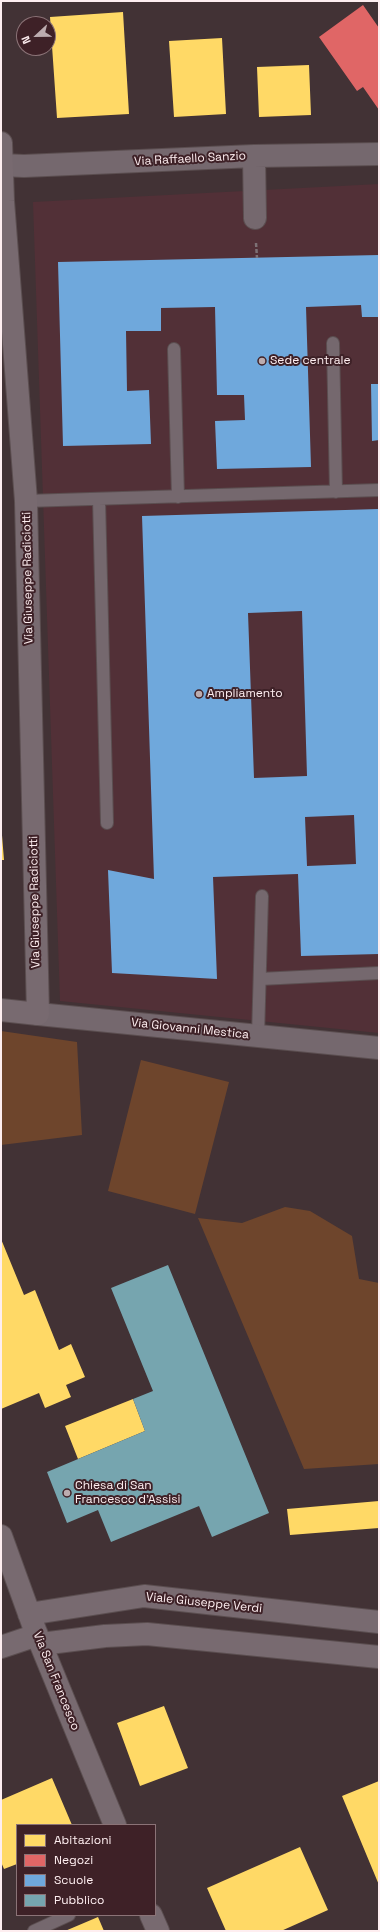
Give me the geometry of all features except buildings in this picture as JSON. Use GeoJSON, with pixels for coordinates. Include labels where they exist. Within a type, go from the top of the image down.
{"type":"FeatureCollection","features":[{"type":"Feature","properties":{"kind":"street","name":"Via Giuseppe Radiciotti"},"geometry":{"type":"LineString","coordinates":[[1,142],[1,165],[26,501],[38,1014]]}},
{"type":"Feature","properties":{"kind":"street","name":"Via Raffaello Sanzio"},"geometry":{"type":"LineString","coordinates":[[1,165],[24,166],[254,156],[379,154]]}},
{"type":"Feature","properties":{"kind":"street"},"geometry":{"type":"LineString","coordinates":[[254,156],[255,218]]}},
{"type":"Feature","properties":{"kind":"street","name":"Via Giovanni Mestica"},"geometry":{"type":"LineString","coordinates":[[1,1010],[379,1048]]}},
{"type":"Feature","properties":{"kind":"street","name":"Via San Francesco"},"geometry":{"type":"LineString","coordinates":[[1,1536],[39,1640],[115,1824]]}},
{"type":"Feature","properties":{"kind":"street","name":"Viale Giuseppe Verdi"},"geometry":{"type":"LineString","coordinates":[[29,1614],[144,1596],[379,1622]]}},
{"type":"Feature","properties":{"kind":"street"},"geometry":{"type":"LineString","coordinates":[[1,1647],[39,1640],[147,1634],[378,1659]]}},
{"type":"Feature","properties":{"kind":"street"},"geometry":{"type":"LineString","coordinates":[[151,1916],[158,1931]]}},
{"type":"Feature","properties":{"kind":"lane"},"geometry":{"type":"LineString","coordinates":[[333,344],[336,492]]}},
{"type":"Feature","properties":{"kind":"lane"},"geometry":{"type":"LineString","coordinates":[[174,349],[178,496]]}},
{"type":"Feature","properties":{"kind":"lane"},"geometry":{"type":"LineString","coordinates":[[26,501],[379,490]]}},
{"type":"Feature","properties":{"kind":"lane"},"geometry":{"type":"LineString","coordinates":[[99,499],[107,823]]}},
{"type":"Feature","properties":{"kind":"lane"},"geometry":{"type":"LineString","coordinates":[[258,1036],[262,896]]}},
{"type":"Feature","properties":{"kind":"lane"},"geometry":{"type":"LineString","coordinates":[[260,979],[379,973]]}},
{"type":"Feature","properties":{"kind":"lane"},"geometry":{"type":"LineString","coordinates":[[34,1931],[67,1916]]}},
{"type":"Feature","properties":{"kind":"shaded area"},"geometry":{"type":"Polygon","coordinates":[[[379,184],[379,1033],[60,1001],[33,202],[379,184]]]}},
{"type":"Feature","properties":{"kind":"shaded area"},"geometry":{"type":"Polygon","coordinates":[[[1,1031],[77,1042],[82,1135],[1,1145],[1,1031]]]}},
{"type":"Feature","properties":{"kind":"shaded area"},"geometry":{"type":"Polygon","coordinates":[[[141,1060],[229,1082],[195,1214],[108,1191],[141,1060]]]}},
{"type":"Feature","properties":{"kind":"shaded area"},"geometry":{"type":"Polygon","coordinates":[[[285,1207],[310,1211],[352,1236],[359,1279],[379,1283],[379,1464],[304,1469],[198,1218],[242,1223],[285,1207]]]}},
{"type":"Feature","properties":{"kind":"place","name":"Sede centrale"},"geometry":{"type":"Point","coordinates":[262,361]}},
{"type":"Feature","properties":{"kind":"place","name":"Ampliamento"},"geometry":{"type":"Point","coordinates":[199,694]}},
{"type":"Feature","properties":{"kind":"place","name":"Chiesa di San Francesco d'Assisi"},"geometry":{"type":"Point","coordinates":[67,1493]}}]}
